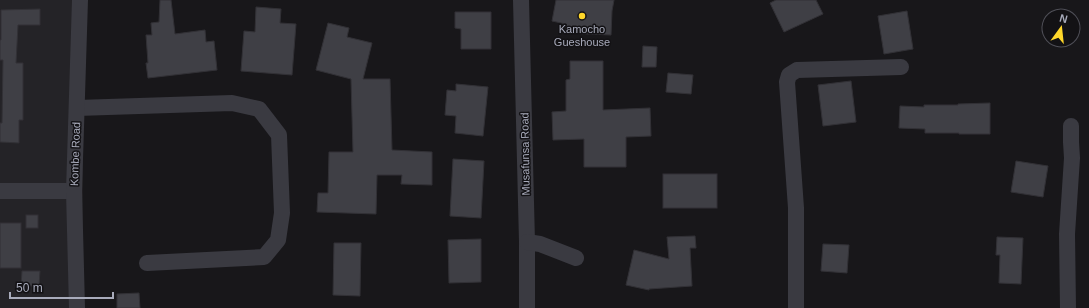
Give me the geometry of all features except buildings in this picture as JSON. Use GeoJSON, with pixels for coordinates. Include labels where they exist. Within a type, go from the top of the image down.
{"type":"FeatureCollection","features":[{"type":"Feature","properties":{"kind":"street","name":"Kombe Road"},"geometry":{"type":"LineString","coordinates":[[77,308],[74,191],[80,0]]}},
{"type":"Feature","properties":{"kind":"street","name":"Musafunsa Road"},"geometry":{"type":"LineString","coordinates":[[521,0],[527,242],[527,308]]}},
{"type":"Feature","properties":{"kind":"street"},"geometry":{"type":"LineString","coordinates":[[796,308],[796,208],[787,82],[789,75],[797,70],[901,67]]}},
{"type":"Feature","properties":{"kind":"street"},"geometry":{"type":"LineString","coordinates":[[76,108],[232,103],[259,109],[279,135],[282,214],[278,240],[264,257],[147,263]]}},
{"type":"Feature","properties":{"kind":"street"},"geometry":{"type":"LineString","coordinates":[[1068,308],[1067,234],[1072,158],[1071,126]]}},
{"type":"Feature","properties":{"kind":"street"},"geometry":{"type":"LineString","coordinates":[[0,191],[74,191]]}},
{"type":"Feature","properties":{"kind":"street"},"geometry":{"type":"LineString","coordinates":[[527,242],[540,244],[576,258]]}},
{"type":"Feature","properties":{"kind":"shaded area"},"geometry":{"type":"Polygon","coordinates":[[[0,0],[84,0],[82,308],[0,308],[0,0]]]}},
{"type":"Feature","properties":{"kind":"place","name":"Kamocho Gueshouse"},"geometry":{"type":"Point","coordinates":[582,16]}}]}
